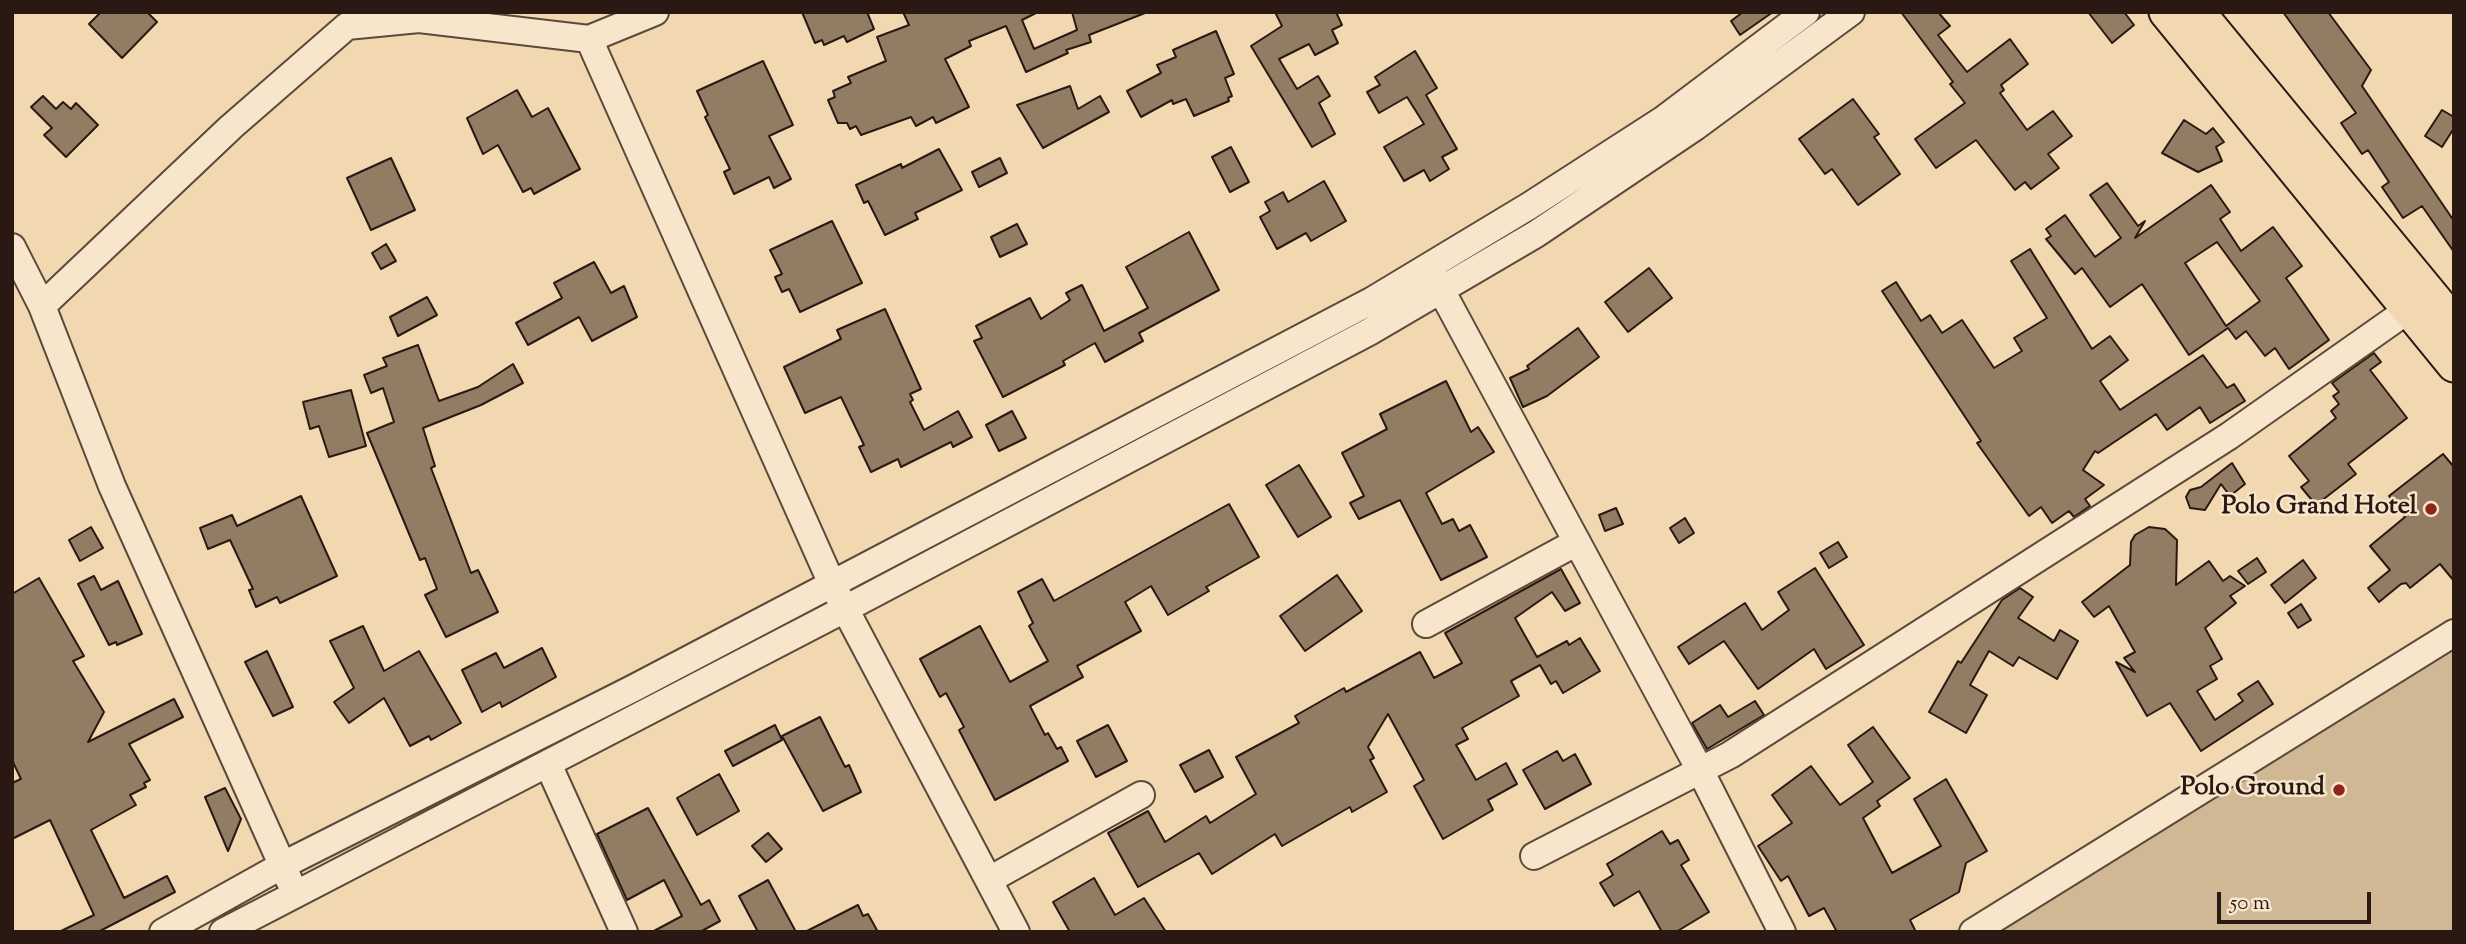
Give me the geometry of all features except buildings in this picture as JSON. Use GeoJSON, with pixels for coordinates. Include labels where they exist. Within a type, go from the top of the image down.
{"type":"FeatureCollection","features":[{"type":"Feature","properties":{"kind":"main road"},"geometry":{"type":"LineString","coordinates":[[2166,12],[2454,365]]}},
{"type":"Feature","properties":{"kind":"main road"},"geometry":{"type":"LineString","coordinates":[[2198,12],[2454,323]]}},
{"type":"Feature","properties":{"kind":"street"},"geometry":{"type":"LineString","coordinates":[[41,306],[349,19],[419,19],[589,38],[655,12]]}},
{"type":"Feature","properties":{"kind":"street"},"geometry":{"type":"LineString","coordinates":[[223,932],[845,609],[1369,332],[1435,278],[1664,119],[1806,12]]}},
{"type":"Feature","properties":{"kind":"street"},"geometry":{"type":"LineString","coordinates":[[163,932],[283,864],[1103,445],[1373,300],[1435,278],[1536,234],[1673,142],[1851,12]]}},
{"type":"Feature","properties":{"kind":"street"},"geometry":{"type":"LineString","coordinates":[[589,38],[832,584],[1016,932]]}},
{"type":"Feature","properties":{"kind":"street"},"geometry":{"type":"LineString","coordinates":[[12,247],[41,306],[111,486],[295,893]]}},
{"type":"Feature","properties":{"kind":"street"},"geometry":{"type":"LineString","coordinates":[[1435,278],[1701,772],[1782,932]]}},
{"type":"Feature","properties":{"kind":"street"},"geometry":{"type":"LineString","coordinates":[[1534,856],[1701,772],[2229,436],[2408,310]]}},
{"type":"Feature","properties":{"kind":"street"},"geometry":{"type":"LineString","coordinates":[[1426,624],[1577,542]]}},
{"type":"Feature","properties":{"kind":"street"},"geometry":{"type":"LineString","coordinates":[[1973,932],[2454,633]]}},
{"type":"Feature","properties":{"kind":"street"},"geometry":{"type":"LineString","coordinates":[[548,764],[624,932]]}},
{"type":"Feature","properties":{"kind":"street"},"geometry":{"type":"LineString","coordinates":[[989,880],[1141,795]]}},
{"type":"Feature","properties":{"kind":"shaded area","name":"Polo Ground"},"geometry":{"type":"Polygon","coordinates":[[[2454,648],[2454,932],[1995,932],[2454,648]]]}},
{"type":"Feature","properties":{"kind":"place","name":"Polo Grand Hotel"},"geometry":{"type":"Point","coordinates":[2431,509]}},
{"type":"Feature","properties":{"kind":"place","name":"Polo Ground"},"geometry":{"type":"Point","coordinates":[2339,790]}}]}
